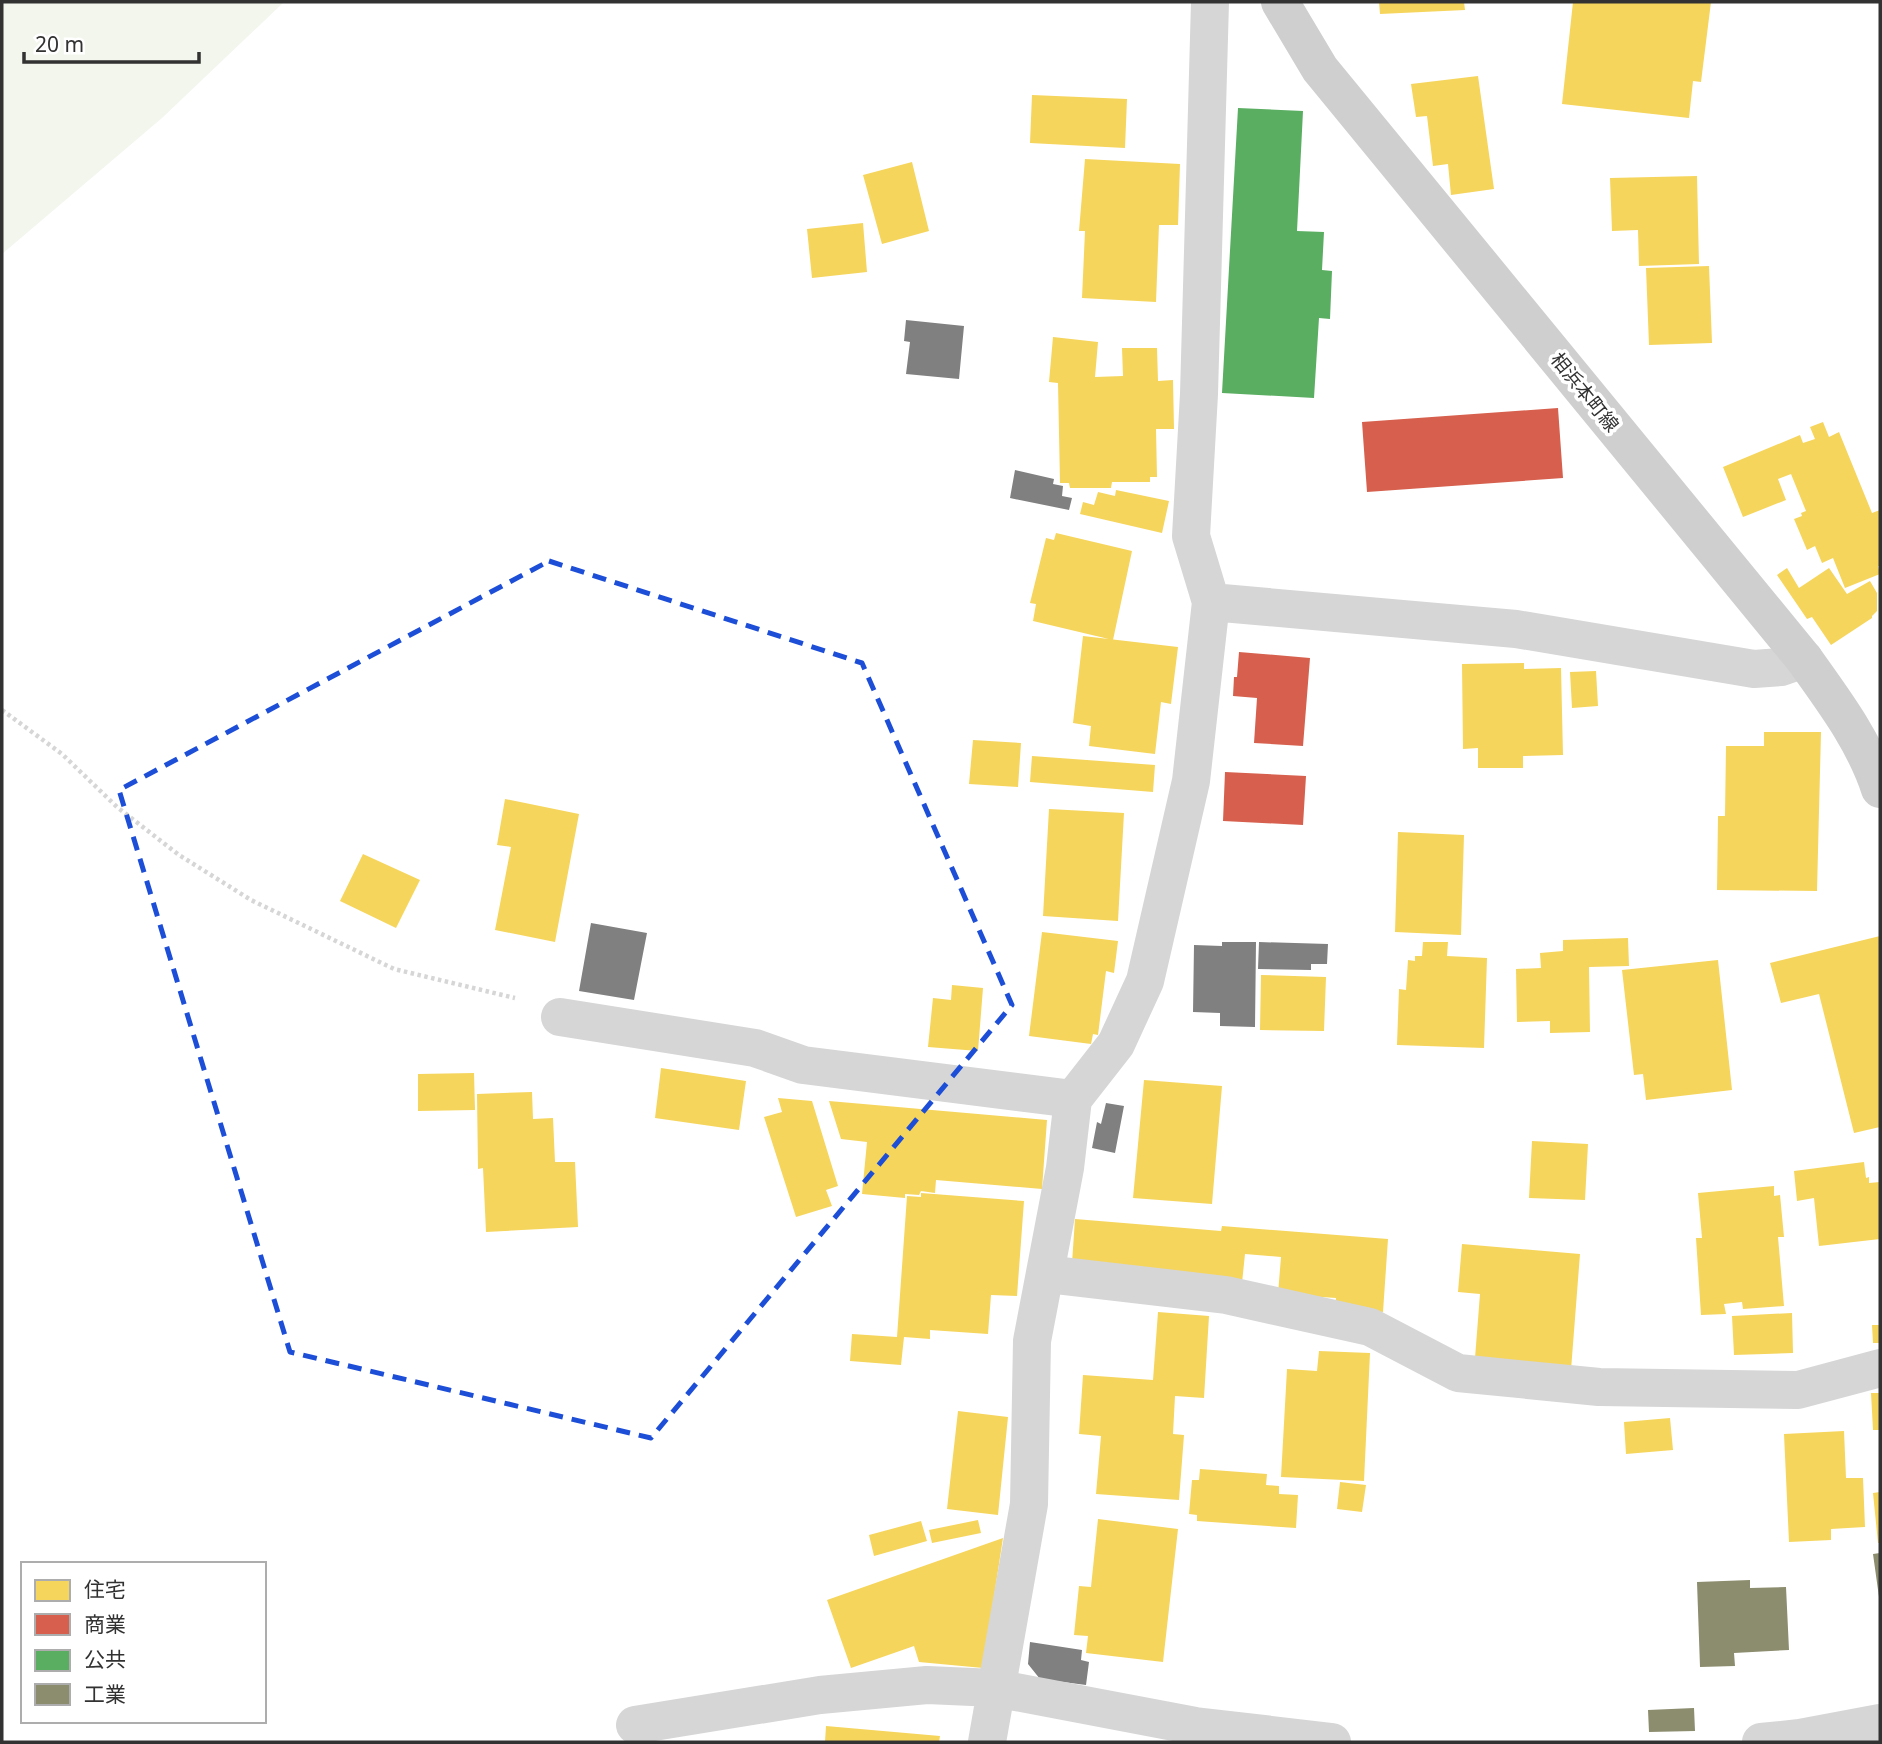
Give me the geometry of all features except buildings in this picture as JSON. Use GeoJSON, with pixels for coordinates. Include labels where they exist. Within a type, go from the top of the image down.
{"type":"FeatureCollection","features":[{"type":"Feature","properties":{"kind":"main road","name":"相浜本町線"},"geometry":{"type":"LineString","coordinates":[[1280,2],[1320,69],[1804,659],[1854,730],[1874,769],[1880,789]]}},
{"type":"Feature","properties":{"kind":"street"},"geometry":{"type":"LineString","coordinates":[[987,1742],[1029,1504],[1032,1341],[1065,1168],[1073,1099],[1116,1044],[1144,981],[1191,780],[1211,602],[1191,536],[1199,394],[1210,2]]}},
{"type":"Feature","properties":{"kind":"street"},"geometry":{"type":"LineString","coordinates":[[1211,602],[1516,629],[1754,668],[1781,667],[1804,659]]}},
{"type":"Feature","properties":{"kind":"street"},"geometry":{"type":"LineString","coordinates":[[559,1017],[755,1048],[803,1065],[1073,1099]]}},
{"type":"Feature","properties":{"kind":"street"},"geometry":{"type":"LineString","coordinates":[[1046,1274],[1226,1295],[1370,1327],[1458,1373],[1599,1388],[1798,1390],[1880,1368]]}},
{"type":"Feature","properties":{"kind":"street"},"geometry":{"type":"LineString","coordinates":[[635,1725],[820,1695],[927,1685],[995,1688],[1195,1726],[1332,1742]]}},
{"type":"Feature","properties":{"kind":"street"},"geometry":{"type":"LineString","coordinates":[[1761,1742],[1800,1738],[1880,1723]]}},
{"type":"Feature","properties":{"kind":"path"},"geometry":{"type":"LineString","coordinates":[[2,710],[62,754],[117,807],[169,847],[250,900],[394,969],[544,1004],[559,1017]]}},
{"type":"Feature","properties":{"kind":"highlighted area"},"geometry":{"type":"Polygon","coordinates":[[[549,561],[862,663],[1012,1005],[651,1438],[290,1352],[119,790],[549,561]]]}},
{"type":"Feature","properties":{"kind":"shaded area"},"geometry":{"type":"Polygon","coordinates":[[[2,2],[284,2],[162,118],[2,254],[2,2]]]}}]}
